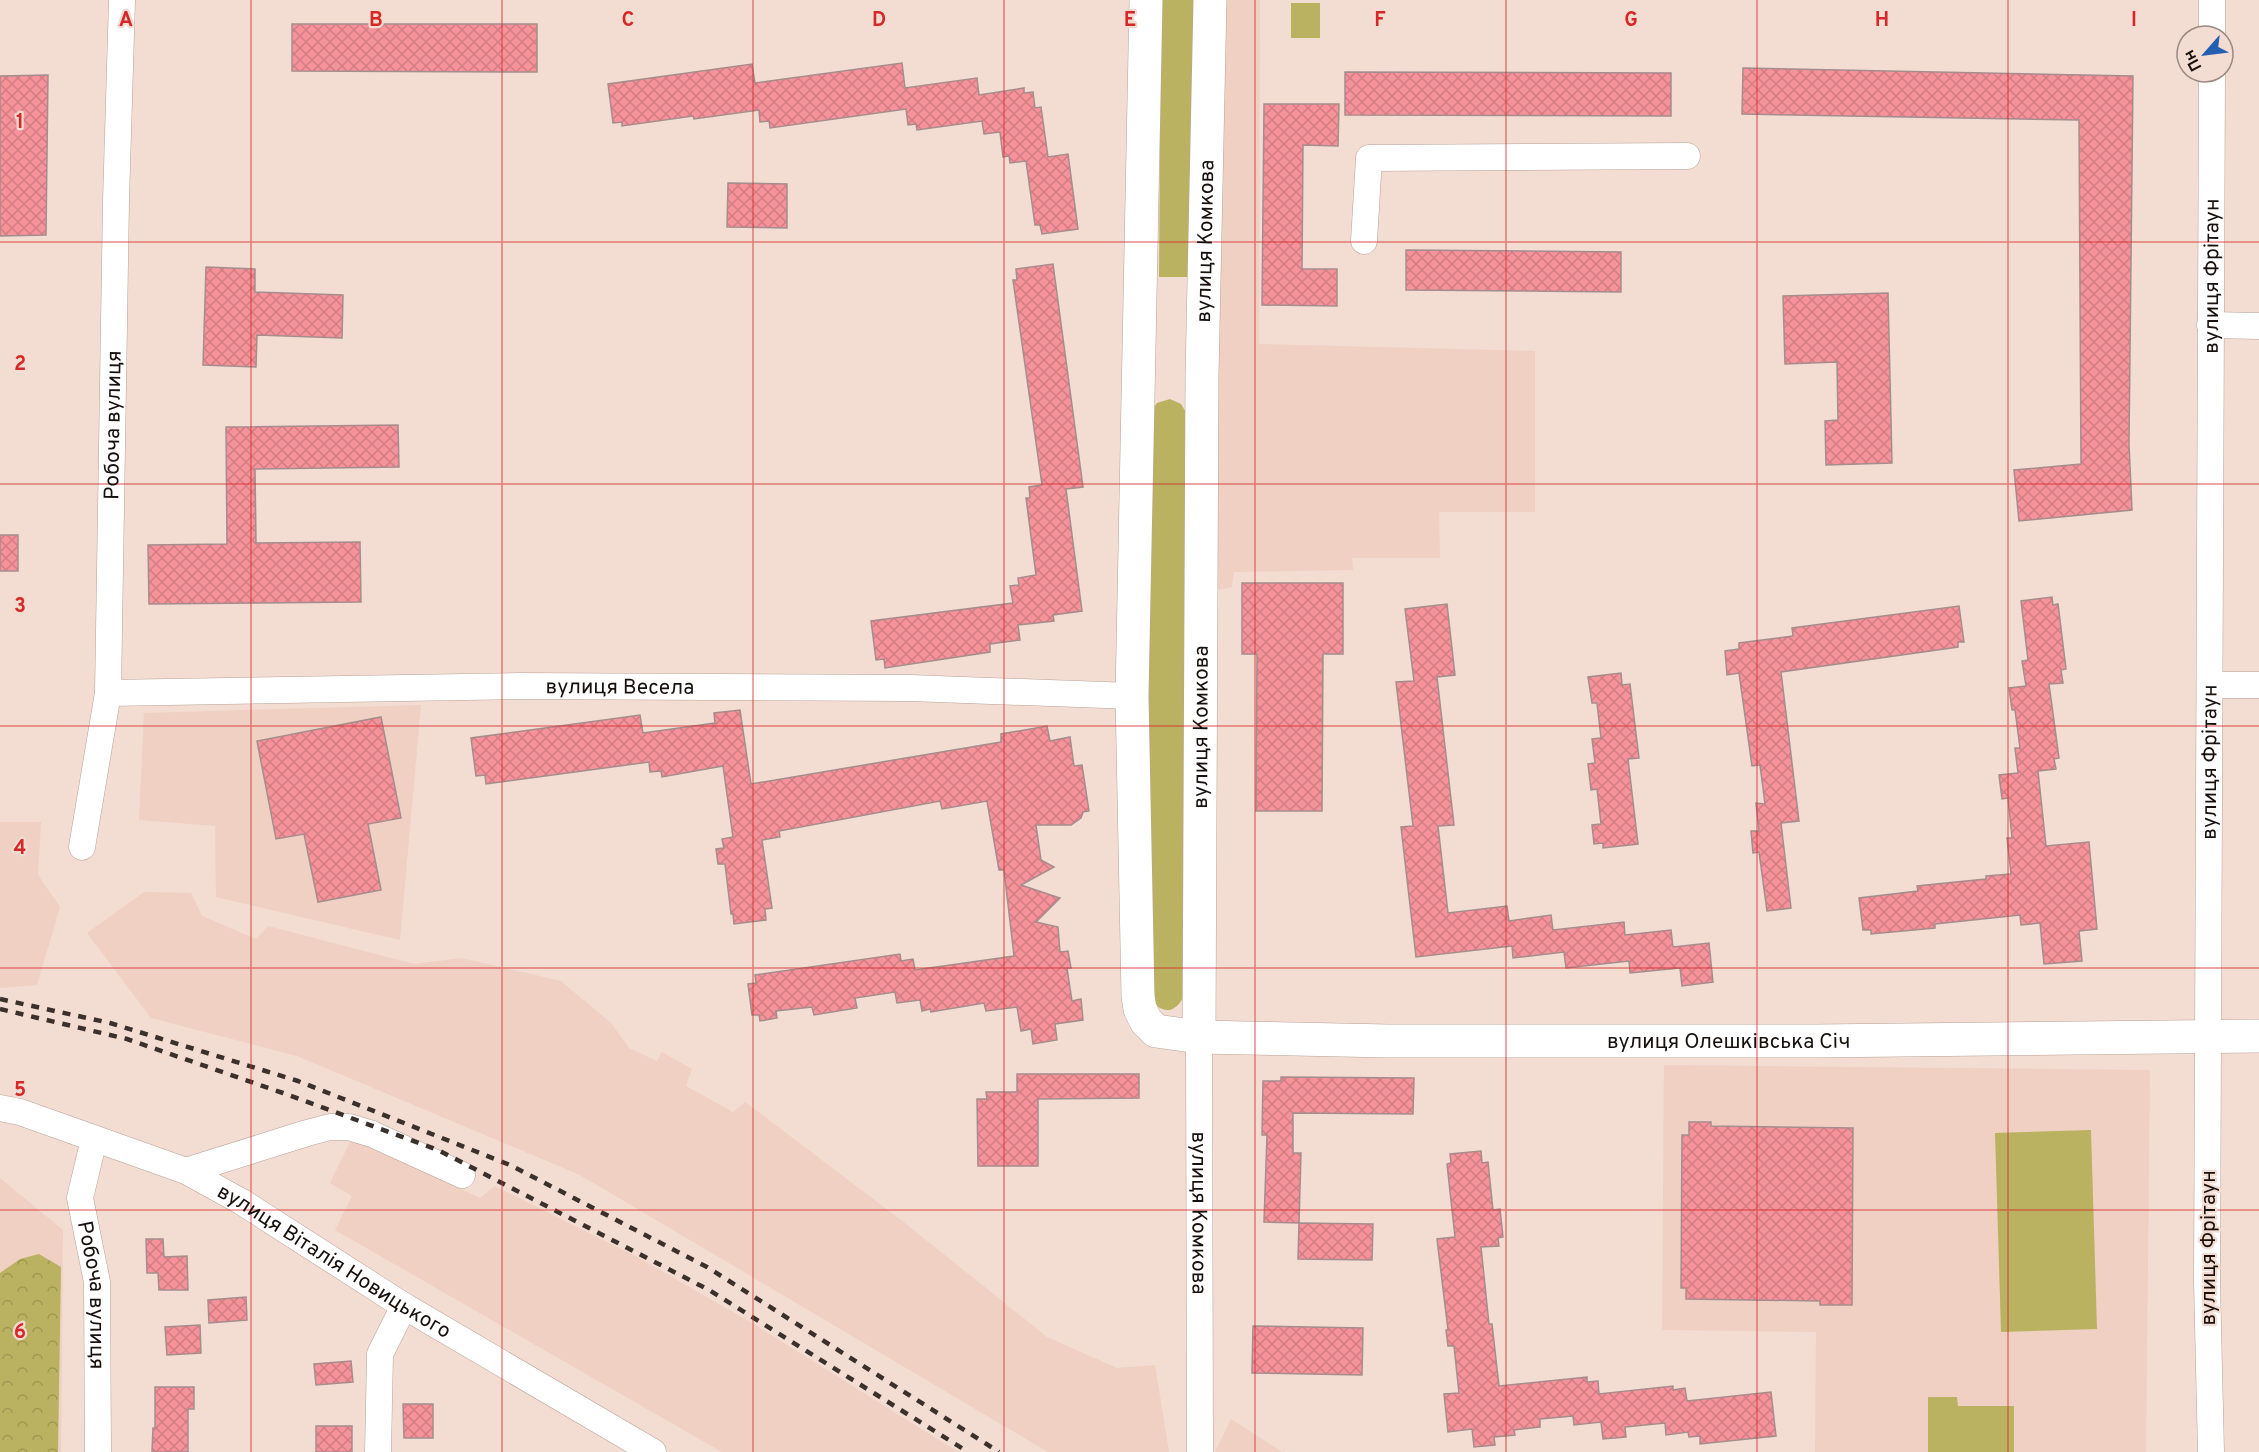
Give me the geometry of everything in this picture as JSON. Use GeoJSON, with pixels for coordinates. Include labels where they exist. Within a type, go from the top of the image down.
{"type":"FeatureCollection","features":[{"type":"Feature","properties":{"kind":"street","name":"Робоча вулиця"},"geometry":{"type":"LineString","coordinates":[[82,847],[108,693],[122,0]]}},
{"type":"Feature","properties":{"kind":"street"},"geometry":{"type":"LineString","coordinates":[[1132,696],[1146,0]]}},
{"type":"Feature","properties":{"kind":"street","name":"вулиця Комкова"},"geometry":{"type":"LineString","coordinates":[[1200,1452],[1202,375],[1210,0]]}},
{"type":"Feature","properties":{"kind":"street"},"geometry":{"type":"LineString","coordinates":[[2212,0],[2212,24]]}},
{"type":"Feature","properties":{"kind":"street","name":"вулиця Фрітаун"},"geometry":{"type":"LineString","coordinates":[[2211,1452],[2207,1283],[2212,84]]}},
{"type":"Feature","properties":{"kind":"street"},"geometry":{"type":"LineString","coordinates":[[1364,241],[1368,158],[1687,156]]}},
{"type":"Feature","properties":{"kind":"street"},"geometry":{"type":"LineString","coordinates":[[2210,325],[2259,326]]}},
{"type":"Feature","properties":{"kind":"street"},"geometry":{"type":"LineString","coordinates":[[2210,686],[2259,685]]}},
{"type":"Feature","properties":{"kind":"street","name":"вулиця Весела"},"geometry":{"type":"LineString","coordinates":[[108,693],[543,686],[910,688],[1132,696]]}},
{"type":"Feature","properties":{"kind":"street","name":"вулиця Олешківська Січ"},"geometry":{"type":"LineString","coordinates":[[1132,696],[1137,996],[1143,1015],[1156,1030],[1199,1037],[1388,1041],[1817,1041],[2259,1036]]}},
{"type":"Feature","properties":{"kind":"street","name":"вулиця Віталія Новицького"},"geometry":{"type":"LineString","coordinates":[[0,1108],[20,1112],[186,1171],[242,1202],[404,1306],[651,1452]]}},
{"type":"Feature","properties":{"kind":"street"},"geometry":{"type":"LineString","coordinates":[[186,1171],[307,1133],[330,1127],[349,1127],[372,1134],[462,1175]]}},
{"type":"Feature","properties":{"kind":"street","name":"Робоча вулиця"},"geometry":{"type":"LineString","coordinates":[[94,1139],[80,1198],[98,1282],[98,1452]]}},
{"type":"Feature","properties":{"kind":"street"},"geometry":{"type":"LineString","coordinates":[[378,1452],[380,1354],[404,1306]]}},
{"type":"Feature","properties":{"kind":"shaded area"},"geometry":{"type":"Polygon","coordinates":[[[1216,0],[1260,0],[1259,344],[1535,351],[1535,512],[1439,512],[1440,558],[1352,558],[1353,570],[1234,572],[1232,587],[1212,591],[1216,0]]]}},
{"type":"Feature","properties":{"kind":"shaded area"},"geometry":{"type":"Polygon","coordinates":[[[421,705],[400,940],[216,897],[215,826],[139,820],[144,713],[421,705]]]}},
{"type":"Feature","properties":{"kind":"shaded area"},"geometry":{"type":"Polygon","coordinates":[[[0,822],[41,822],[38,875],[60,907],[37,985],[0,988],[0,822]]]}},
{"type":"Feature","properties":{"kind":"shaded area"},"geometry":{"type":"Polygon","coordinates":[[[144,892],[191,893],[202,916],[256,939],[268,926],[414,964],[461,958],[561,981],[611,1023],[629,1048],[657,1061],[662,1052],[692,1069],[686,1086],[733,1112],[745,1102],[901,1220],[1047,1337],[1117,1368],[1155,1365],[1169,1452],[1048,1452],[580,1175],[297,1056],[151,1018],[87,933],[144,892]]]}},
{"type":"Feature","properties":{"kind":"shaded area"},"geometry":{"type":"Polygon","coordinates":[[[1664,1065],[2150,1070],[2146,1452],[1815,1452],[1816,1332],[1662,1330],[1664,1065]]]}},
{"type":"Feature","properties":{"kind":"shaded area"},"geometry":{"type":"Polygon","coordinates":[[[352,1138],[480,1198],[495,1186],[639,1258],[757,1326],[958,1452],[722,1452],[335,1230],[352,1196],[330,1183],[352,1138]]]}},
{"type":"Feature","properties":{"kind":"shaded area"},"geometry":{"type":"Polygon","coordinates":[[[0,1178],[63,1230],[61,1452],[0,1452],[0,1178]]]}},
{"type":"Feature","properties":{"kind":"shaded area"},"geometry":{"type":"Polygon","coordinates":[[[1231,1419],[1282,1452],[1215,1452],[1231,1419]]]}},
{"type":"Feature","properties":{"kind":"green space"},"geometry":{"type":"Polygon","coordinates":[[[1161,0],[1197,0],[1196,277],[1159,277],[1161,0]]]}},
{"type":"Feature","properties":{"kind":"green space"},"geometry":{"type":"Polygon","coordinates":[[[1291,3],[1320,3],[1320,38],[1291,38],[1291,3]]]}},
{"type":"Feature","properties":{"kind":"green space"},"geometry":{"type":"Polygon","coordinates":[[[1170,399],[1181,404],[1187,414],[1184,996],[1175,1008],[1165,1010],[1146,996],[1150,413],[1157,403],[1170,399]]]}},
{"type":"Feature","properties":{"kind":"green space"},"geometry":{"type":"Polygon","coordinates":[[[2091,1130],[2097,1329],[2001,1332],[1995,1133],[2091,1130]]]}},
{"type":"Feature","properties":{"kind":"green space"},"geometry":{"type":"Polygon","coordinates":[[[39,1254],[61,1267],[58,1452],[0,1452],[0,1273],[20,1259],[39,1254]]]}},
{"type":"Feature","properties":{"kind":"green space"},"geometry":{"type":"Polygon","coordinates":[[[1928,1397],[1957,1397],[1958,1406],[2014,1406],[2014,1452],[1928,1452],[1928,1397]]]}},
{"type":"Feature","properties":{"kind":"building"},"geometry":{"type":"Polygon","coordinates":[[[292,24],[537,24],[537,72],[292,71],[292,24]]]}},
{"type":"Feature","properties":{"kind":"building"},"geometry":{"type":"Polygon","coordinates":[[[902,63],[905,88],[977,78],[979,95],[1024,88],[1024,93],[1033,92],[1035,108],[1041,107],[1048,157],[1068,154],[1078,229],[1042,234],[1040,225],[1035,225],[1026,161],[1010,163],[1009,156],[1003,157],[1000,132],[984,134],[982,121],[917,130],[916,124],[908,125],[906,109],[770,128],[769,121],[760,122],[759,110],[622,126],[622,122],[613,123],[608,84],[752,64],[755,83],[902,63]]]}},
{"type":"Feature","properties":{"kind":"building"},"geometry":{"type":"Polygon","coordinates":[[[1743,68],[2133,76],[2129,444],[2132,510],[2019,521],[2014,470],[2081,464],[2079,120],[1742,114],[1743,68]]]}},
{"type":"Feature","properties":{"kind":"building"},"geometry":{"type":"Polygon","coordinates":[[[1345,72],[1671,73],[1671,116],[1345,115],[1345,72]]]}},
{"type":"Feature","properties":{"kind":"building"},"geometry":{"type":"Polygon","coordinates":[[[48,75],[46,235],[0,236],[0,76],[48,75]]]}},
{"type":"Feature","properties":{"kind":"building"},"geometry":{"type":"Polygon","coordinates":[[[1264,104],[1339,104],[1338,146],[1303,145],[1302,269],[1337,269],[1337,306],[1262,305],[1264,104]]]}},
{"type":"Feature","properties":{"kind":"building"},"geometry":{"type":"Polygon","coordinates":[[[728,183],[787,184],[787,228],[727,227],[728,183]]]}},
{"type":"Feature","properties":{"kind":"building"},"geometry":{"type":"Polygon","coordinates":[[[1406,250],[1621,252],[1621,292],[1406,290],[1406,250]]]}},
{"type":"Feature","properties":{"kind":"building"},"geometry":{"type":"Polygon","coordinates":[[[1053,264],[1083,487],[1066,489],[1082,611],[1053,615],[1054,621],[1018,625],[1020,640],[990,644],[990,652],[885,668],[884,659],[876,660],[871,621],[1013,603],[1010,586],[1019,585],[1018,578],[1036,575],[1026,498],[1030,498],[1029,487],[1042,485],[1013,280],[1017,280],[1016,269],[1053,264]]]}},
{"type":"Feature","properties":{"kind":"building"},"geometry":{"type":"Polygon","coordinates":[[[206,267],[255,269],[255,292],[343,295],[342,338],[257,335],[256,367],[203,365],[206,267]]]}},
{"type":"Feature","properties":{"kind":"building"},"geometry":{"type":"Polygon","coordinates":[[[1888,293],[1892,463],[1826,465],[1825,421],[1838,420],[1837,362],[1785,364],[1783,296],[1888,293]]]}},
{"type":"Feature","properties":{"kind":"building"},"geometry":{"type":"Polygon","coordinates":[[[398,425],[399,467],[255,469],[256,543],[360,542],[361,602],[149,604],[148,545],[227,544],[226,427],[398,425]]]}},
{"type":"Feature","properties":{"kind":"building"},"geometry":{"type":"Polygon","coordinates":[[[0,535],[18,535],[18,571],[0,571],[0,535]]]}},
{"type":"Feature","properties":{"kind":"building"},"geometry":{"type":"Polygon","coordinates":[[[1242,583],[1343,583],[1343,654],[1323,654],[1322,811],[1256,811],[1257,654],[1242,654],[1242,583]]]}},
{"type":"Feature","properties":{"kind":"building"},"geometry":{"type":"Polygon","coordinates":[[[2052,597],[2053,605],[2058,604],[2066,669],[2061,670],[2063,683],[2049,684],[2059,758],[2054,759],[2056,769],[2038,771],[2046,846],[2089,842],[2097,929],[2079,931],[2082,961],[2044,964],[2040,923],[2021,925],[2020,915],[1935,924],[1935,928],[1871,934],[1871,930],[1863,930],[1859,898],[1918,891],[1917,886],[2011,874],[2007,838],[2012,838],[2008,798],[2002,799],[1999,775],[2018,773],[2015,748],[2020,748],[2015,710],[2012,710],[2009,688],[2026,686],[2022,661],[2028,660],[2021,601],[2052,597]]]}},
{"type":"Feature","properties":{"kind":"building"},"geometry":{"type":"Polygon","coordinates":[[[1447,604],[1455,675],[1437,677],[1454,825],[1438,826],[1448,913],[1507,906],[1509,921],[1551,915],[1553,930],[1624,922],[1625,935],[1671,930],[1673,947],[1709,943],[1713,982],[1682,986],[1680,968],[1630,973],[1629,961],[1566,968],[1564,952],[1513,958],[1512,946],[1416,957],[1401,827],[1413,826],[1396,682],[1414,681],[1405,609],[1447,604]]]}},
{"type":"Feature","properties":{"kind":"building"},"geometry":{"type":"Polygon","coordinates":[[[1959,606],[1964,642],[1958,642],[1958,647],[1781,672],[1799,821],[1781,823],[1791,908],[1767,911],[1759,852],[1753,853],[1751,831],[1759,831],[1756,803],[1765,804],[1760,765],[1752,766],[1739,673],[1727,675],[1725,651],[1739,649],[1739,643],[1793,636],[1792,628],[1959,606]]]}},
{"type":"Feature","properties":{"kind":"building"},"geometry":{"type":"Polygon","coordinates":[[[1621,673],[1622,685],[1630,684],[1639,758],[1628,759],[1638,844],[1603,848],[1603,843],[1594,844],[1592,825],[1601,824],[1597,789],[1591,790],[1588,764],[1595,763],[1592,739],[1601,738],[1597,703],[1592,703],[1588,677],[1621,673]]]}},
{"type":"Feature","properties":{"kind":"building"},"geometry":{"type":"Polygon","coordinates":[[[740,710],[751,784],[1001,742],[1001,734],[1047,726],[1050,741],[1070,737],[1074,766],[1082,765],[1089,811],[1083,812],[1081,818],[1071,825],[1036,825],[1041,860],[1054,867],[1021,885],[1060,898],[1036,922],[1058,927],[1060,952],[1068,951],[1071,968],[1067,968],[1072,1001],[1081,999],[1083,1020],[1055,1024],[1057,1040],[1033,1044],[1031,1029],[1021,1031],[1017,1007],[986,1011],[984,1003],[931,1012],[930,1009],[922,1011],[920,1000],[897,1003],[895,992],[855,998],[857,1008],[814,1015],[812,1007],[776,1011],[777,1018],[760,1021],[759,1015],[752,1015],[748,984],[756,983],[755,975],[900,954],[901,961],[913,959],[915,970],[1014,956],[1004,870],[999,870],[987,801],[942,809],[940,801],[779,831],[780,837],[762,840],[772,908],[765,909],[766,920],[734,924],[725,864],[718,864],[716,849],[724,848],[722,839],[733,837],[723,766],[662,777],[661,771],[650,772],[649,762],[486,784],[485,775],[476,776],[471,738],[640,715],[643,733],[715,723],[714,713],[740,710]]]}},
{"type":"Feature","properties":{"kind":"building"},"geometry":{"type":"Polygon","coordinates":[[[381,717],[401,818],[368,824],[381,890],[318,902],[304,834],[276,839],[257,741],[381,717]]]}},
{"type":"Feature","properties":{"kind":"building"},"geometry":{"type":"Polygon","coordinates":[[[1017,1074],[1139,1074],[1139,1098],[1038,1099],[1038,1166],[978,1166],[977,1099],[987,1099],[986,1092],[1017,1092],[1017,1074]]]}},
{"type":"Feature","properties":{"kind":"building"},"geometry":{"type":"Polygon","coordinates":[[[1281,1077],[1414,1078],[1413,1114],[1293,1113],[1293,1153],[1301,1153],[1299,1223],[1264,1222],[1267,1135],[1262,1135],[1263,1081],[1281,1081],[1281,1077]]]}},
{"type":"Feature","properties":{"kind":"building"},"geometry":{"type":"Polygon","coordinates":[[[1689,1122],[1711,1122],[1711,1126],[1853,1128],[1852,1305],[1820,1305],[1820,1301],[1686,1299],[1686,1288],[1681,1288],[1682,1135],[1689,1135],[1689,1122]]]}},
{"type":"Feature","properties":{"kind":"building"},"geometry":{"type":"Polygon","coordinates":[[[1481,1151],[1482,1163],[1488,1162],[1493,1210],[1500,1209],[1503,1237],[1498,1238],[1499,1246],[1481,1247],[1489,1324],[1492,1324],[1499,1386],[1587,1377],[1587,1382],[1598,1381],[1599,1394],[1673,1386],[1673,1390],[1685,1388],[1687,1401],[1771,1392],[1776,1436],[1700,1444],[1700,1436],[1689,1437],[1688,1432],[1666,1435],[1665,1423],[1625,1427],[1626,1437],[1603,1439],[1601,1422],[1574,1425],[1573,1416],[1540,1419],[1540,1427],[1514,1430],[1515,1435],[1494,1437],[1495,1445],[1474,1447],[1472,1429],[1448,1432],[1444,1394],[1459,1393],[1454,1346],[1448,1346],[1437,1239],[1455,1237],[1447,1164],[1451,1163],[1450,1154],[1481,1151]]]}},
{"type":"Feature","properties":{"kind":"building"},"geometry":{"type":"Polygon","coordinates":[[[1299,1223],[1373,1224],[1372,1260],[1298,1259],[1299,1223]]]}},
{"type":"Feature","properties":{"kind":"building"},"geometry":{"type":"Polygon","coordinates":[[[146,1239],[163,1239],[164,1257],[187,1256],[188,1290],[159,1290],[158,1273],[147,1273],[146,1239]]]}},
{"type":"Feature","properties":{"kind":"building"},"geometry":{"type":"Polygon","coordinates":[[[246,1297],[247,1320],[209,1323],[208,1300],[246,1297]]]}},
{"type":"Feature","properties":{"kind":"building"},"geometry":{"type":"Polygon","coordinates":[[[200,1325],[201,1353],[167,1355],[165,1327],[200,1325]]]}},
{"type":"Feature","properties":{"kind":"building"},"geometry":{"type":"Polygon","coordinates":[[[1253,1326],[1363,1328],[1362,1375],[1252,1373],[1253,1326]]]}},
{"type":"Feature","properties":{"kind":"building"},"geometry":{"type":"Polygon","coordinates":[[[351,1361],[353,1382],[316,1385],[314,1364],[351,1361]]]}},
{"type":"Feature","properties":{"kind":"building"},"geometry":{"type":"Polygon","coordinates":[[[155,1387],[194,1387],[194,1409],[188,1409],[188,1452],[152,1452],[153,1428],[155,1428],[155,1387]]]}},
{"type":"Feature","properties":{"kind":"building"},"geometry":{"type":"Polygon","coordinates":[[[403,1404],[433,1404],[433,1438],[404,1438],[403,1404]]]}},
{"type":"Feature","properties":{"kind":"building"},"geometry":{"type":"Polygon","coordinates":[[[316,1426],[352,1426],[352,1452],[316,1452],[316,1426]]]}},
{"type":"Feature","properties":{"kind":"railway"},"geometry":{"type":"LineString","coordinates":[[0,999],[110,1023],[298,1081],[510,1165],[707,1267],[999,1452]]}},
{"type":"Feature","properties":{"kind":"railway"},"geometry":{"type":"LineString","coordinates":[[0,1009],[127,1039],[438,1150],[709,1290],[968,1452]]}}]}
